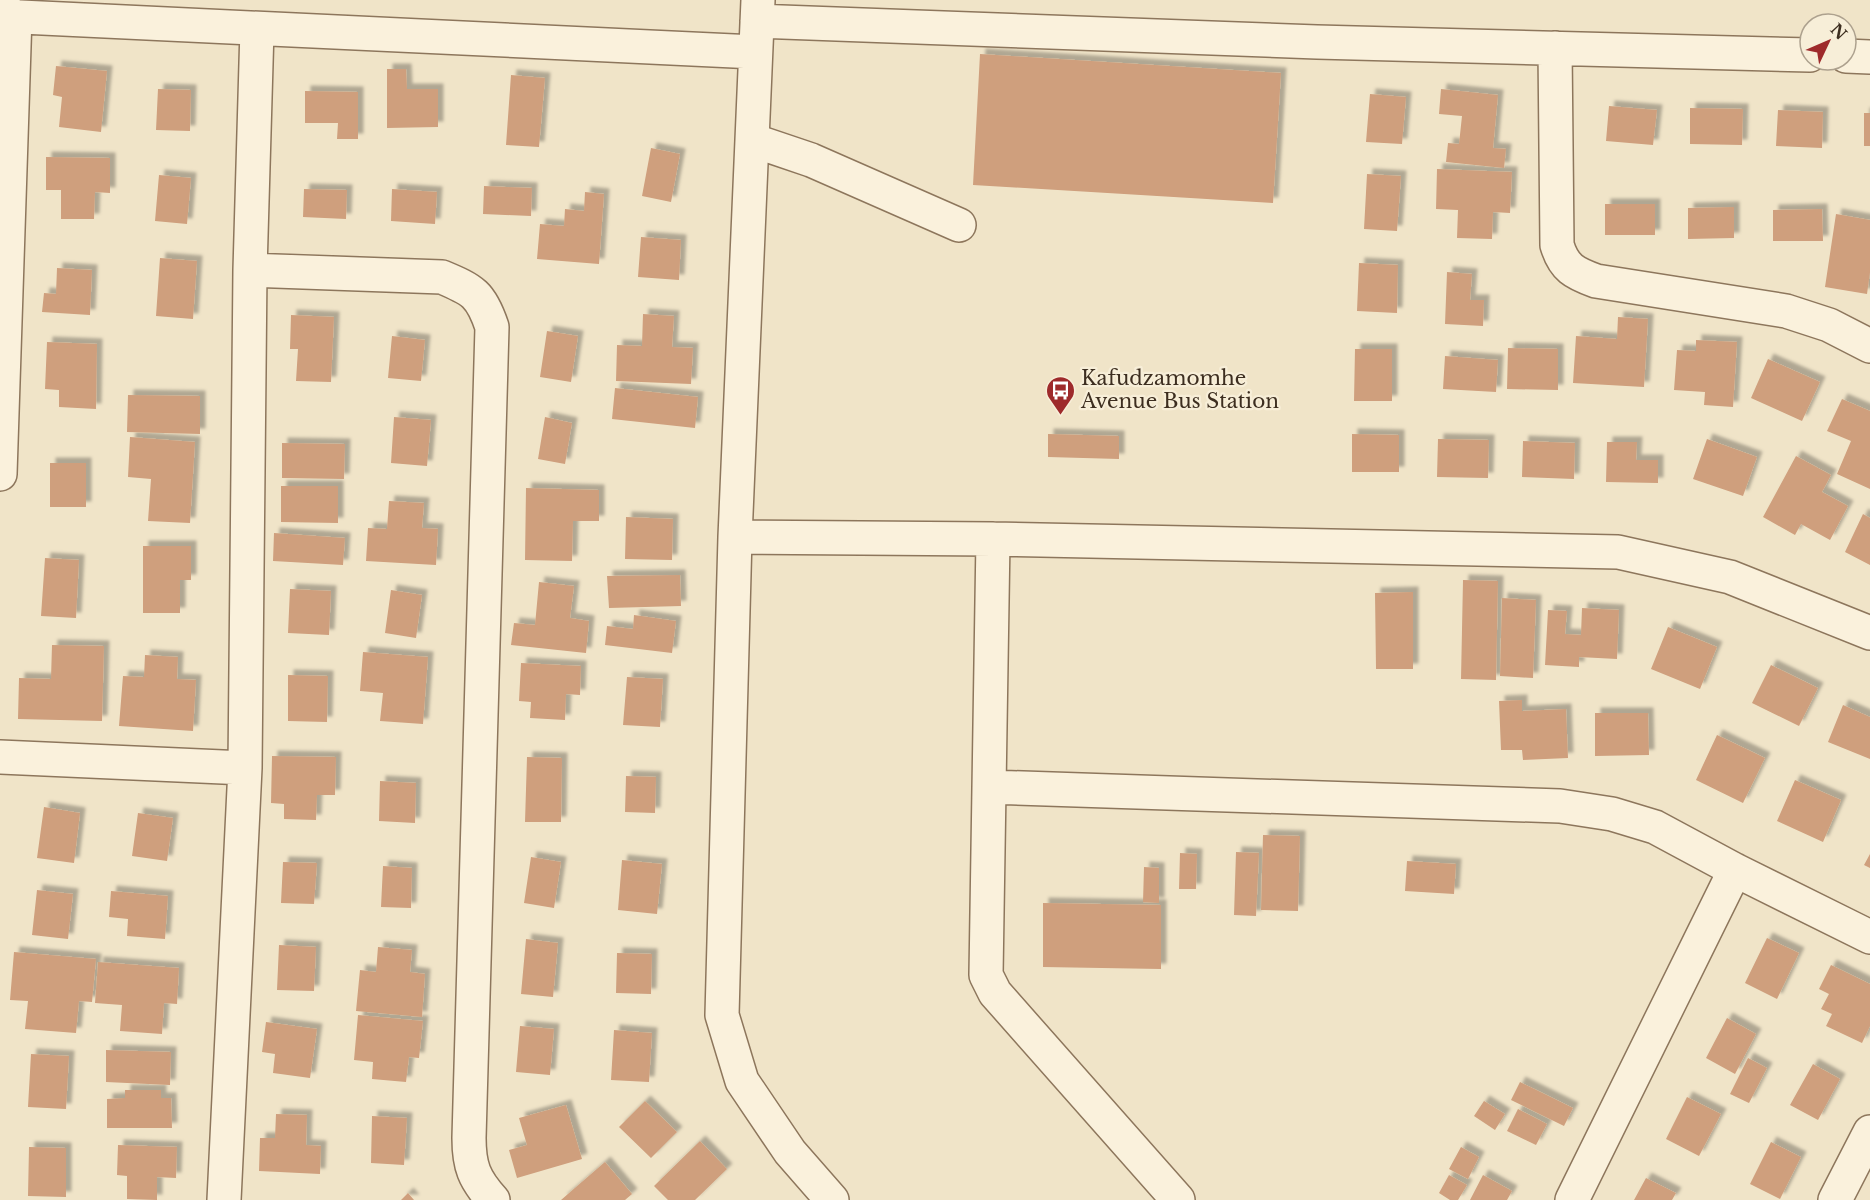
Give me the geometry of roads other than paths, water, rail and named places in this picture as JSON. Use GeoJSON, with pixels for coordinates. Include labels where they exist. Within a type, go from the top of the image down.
{"type":"FeatureCollection","features":[{"type":"Feature","properties":{"kind":"street"},"geometry":{"type":"LineString","coordinates":[[0,474],[8,16],[257,29],[756,24],[1798,54]]}},
{"type":"Feature","properties":{"kind":"street"},"geometry":{"type":"LineString","coordinates":[[756,24],[735,537],[722,1015],[742,1081],[790,1152],[832,1200]]}},
{"type":"Feature","properties":{"kind":"street"},"geometry":{"type":"LineString","coordinates":[[224,1200],[245,768],[250,270],[257,29]]}},
{"type":"Feature","properties":{"kind":"street"},"geometry":{"type":"LineString","coordinates":[[1555,48],[1557,244],[1562,262],[1573,273],[1596,281],[1786,311],[1829,325],[1870,346]]}},
{"type":"Feature","properties":{"kind":"street"},"geometry":{"type":"LineString","coordinates":[[752,140],[811,160],[959,225]]}},
{"type":"Feature","properties":{"kind":"street"},"geometry":{"type":"LineString","coordinates":[[250,270],[442,277],[467,288],[484,303],[492,327],[469,1163],[484,1190],[493,1200]]}},
{"type":"Feature","properties":{"kind":"street"},"geometry":{"type":"LineString","coordinates":[[735,537],[993,539],[1618,552],[1730,577],[1870,633]]}},
{"type":"Feature","properties":{"kind":"street"},"geometry":{"type":"LineString","coordinates":[[993,539],[986,975],[995,993],[1178,1200]]}},
{"type":"Feature","properties":{"kind":"street"},"geometry":{"type":"LineString","coordinates":[[0,757],[245,768]]}},
{"type":"Feature","properties":{"kind":"street"},"geometry":{"type":"LineString","coordinates":[[990,787],[1560,806],[1612,814],[1655,827],[1735,870],[1870,937]]}},
{"type":"Feature","properties":{"kind":"street"},"geometry":{"type":"LineString","coordinates":[[1572,1200],[1735,870]]}},
{"type":"Feature","properties":{"kind":"street"},"geometry":{"type":"LineString","coordinates":[[1835,1200],[1870,1132]]}},
{"type":"Feature","properties":{"kind":"place","name":"Kafudzamomhe Avenue Bus Station"},"geometry":{"type":"Point","coordinates":[1060,416]}}]}
